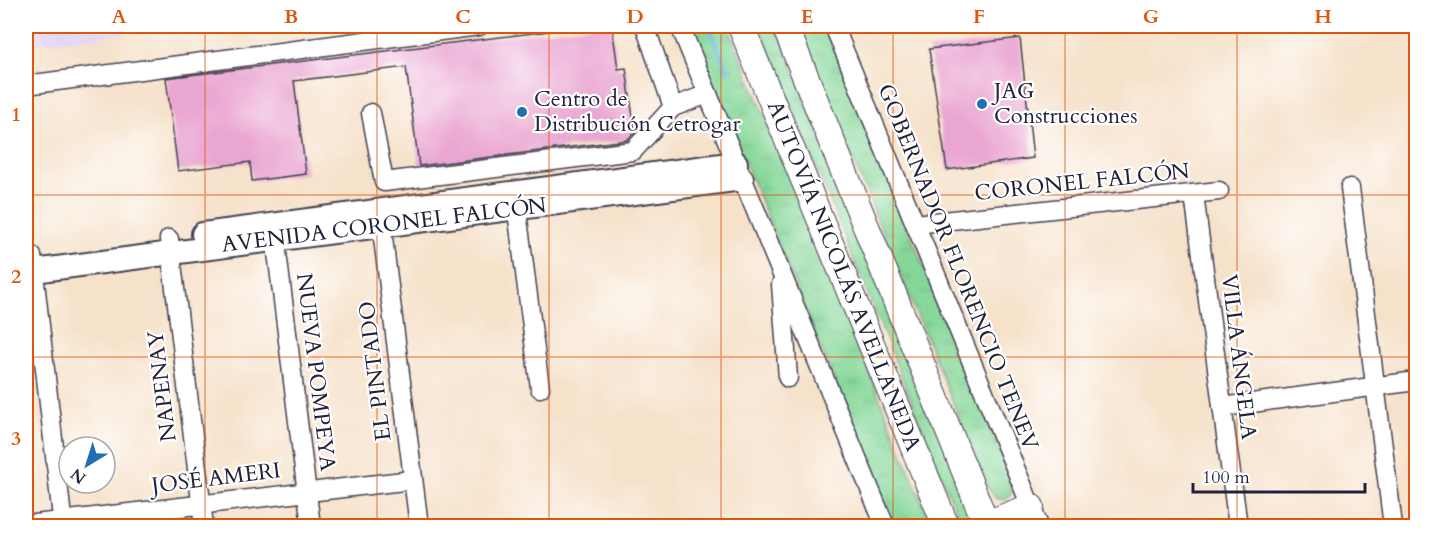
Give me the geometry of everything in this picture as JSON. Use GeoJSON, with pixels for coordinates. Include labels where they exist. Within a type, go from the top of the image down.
{"type":"FeatureCollection","features":[{"type":"Feature","properties":{"kind":"highway","name":"AUTOVÍA NICOLÁS AVELLANEDA"},"geometry":{"type":"LineString","coordinates":[[741,26],[946,526]]}},
{"type":"Feature","properties":{"kind":"highway","name":"AUTOVÍA NICOLÁS AVELLANEDA"},"geometry":{"type":"LineString","coordinates":[[785,26],[987,525]]}},
{"type":"Feature","properties":{"kind":"highway"},"geometry":{"type":"LineString","coordinates":[[987,525],[1035,517]]}},
{"type":"Feature","properties":{"kind":"main road","name":"AVENIDA CORONEL FALCÓN"},"geometry":{"type":"LineString","coordinates":[[29,264],[739,171]]}},
{"type":"Feature","properties":{"kind":"street"},"geometry":{"type":"LineString","coordinates":[[26,85],[479,26]]}},
{"type":"Feature","properties":{"kind":"street"},"geometry":{"type":"LineString","coordinates":[[645,26],[673,107]]}},
{"type":"Feature","properties":{"kind":"street"},"geometry":{"type":"LineString","coordinates":[[680,26],[885,526]]}},
{"type":"Feature","properties":{"kind":"street","name":"GOBERNADOR FLORENCIO TENEV"},"geometry":{"type":"LineString","coordinates":[[834,26],[1035,517]]}},
{"type":"Feature","properties":{"kind":"street"},"geometry":{"type":"LineString","coordinates":[[371,113],[384,182],[633,151],[673,107],[708,94]]}},
{"type":"Feature","properties":{"kind":"street"},"geometry":{"type":"LineString","coordinates":[[1350,188],[1393,526]]}},
{"type":"Feature","properties":{"kind":"street","name":"CORONEL FALCÓN"},"geometry":{"type":"LineString","coordinates":[[915,224],[1219,191]]}},
{"type":"Feature","properties":{"kind":"street","name":"VILLA ÁNGELA"},"geometry":{"type":"LineString","coordinates":[[1194,195],[1238,526]]}},
{"type":"Feature","properties":{"kind":"street"},"geometry":{"type":"LineString","coordinates":[[516,200],[540,388]]}},
{"type":"Feature","properties":{"kind":"street","name":"EL PINTADO"},"geometry":{"type":"LineString","coordinates":[[381,218],[419,526]]}},
{"type":"Feature","properties":{"kind":"street","name":"NUEVA POMPEYA"},"geometry":{"type":"LineString","coordinates":[[274,232],[311,526]]}},
{"type":"Feature","properties":{"kind":"street","name":"NAPENAY"},"geometry":{"type":"LineString","coordinates":[[170,246],[204,526]]}},
{"type":"Feature","properties":{"kind":"street"},"geometry":{"type":"LineString","coordinates":[[29,264],[63,524]]}},
{"type":"Feature","properties":{"kind":"street"},"geometry":{"type":"LineString","coordinates":[[780,267],[788,378]]}},
{"type":"Feature","properties":{"kind":"street"},"geometry":{"type":"LineString","coordinates":[[1222,407],[1416,381]]}},
{"type":"Feature","properties":{"kind":"street","name":"JOSÉ AMERI"},"geometry":{"type":"LineString","coordinates":[[26,525],[63,524],[201,504],[412,480]]}},
{"type":"Feature","properties":{"kind":"shaded area"},"geometry":{"type":"Polygon","coordinates":[[[26,26],[188,26],[26,45],[26,26]]]}},
{"type":"Feature","properties":{"kind":"green space"},"geometry":{"type":"Polygon","coordinates":[[[689,26],[728,26],[932,526],[894,526],[689,26]]]}},
{"type":"Feature","properties":{"kind":"green space"},"geometry":{"type":"Polygon","coordinates":[[[759,26],[776,26],[977,526],[962,526],[759,26]]]}},
{"type":"Feature","properties":{"kind":"green space"},"geometry":{"type":"Polygon","coordinates":[[[798,26],[825,26],[1011,479],[1012,491],[1004,500],[996,498],[988,488],[798,26]]]}},
{"type":"Feature","properties":{"kind":"building","name":"Centro de Distribución Cetrogar"},"geometry":{"type":"Polygon","coordinates":[[[590,26],[612,26],[618,69],[626,68],[635,132],[627,140],[419,166],[406,67],[294,81],[306,174],[252,181],[250,162],[178,171],[166,78],[590,26]]]}},
{"type":"Feature","properties":{"kind":"building","name":"JAG Construcciones"},"geometry":{"type":"Polygon","coordinates":[[[1020,38],[1033,158],[947,170],[929,49],[1020,38]]]}},
{"type":"Feature","properties":{"kind":"waterway"},"geometry":{"type":"LineString","coordinates":[[708,26],[728,72]]}},
{"type":"Feature","properties":{"kind":"place","name":"JAG Construcciones"},"geometry":{"type":"Point","coordinates":[982,104]}},
{"type":"Feature","properties":{"kind":"place","name":"Centro de Distribución Cetrogar"},"geometry":{"type":"Point","coordinates":[522,112]}}]}
